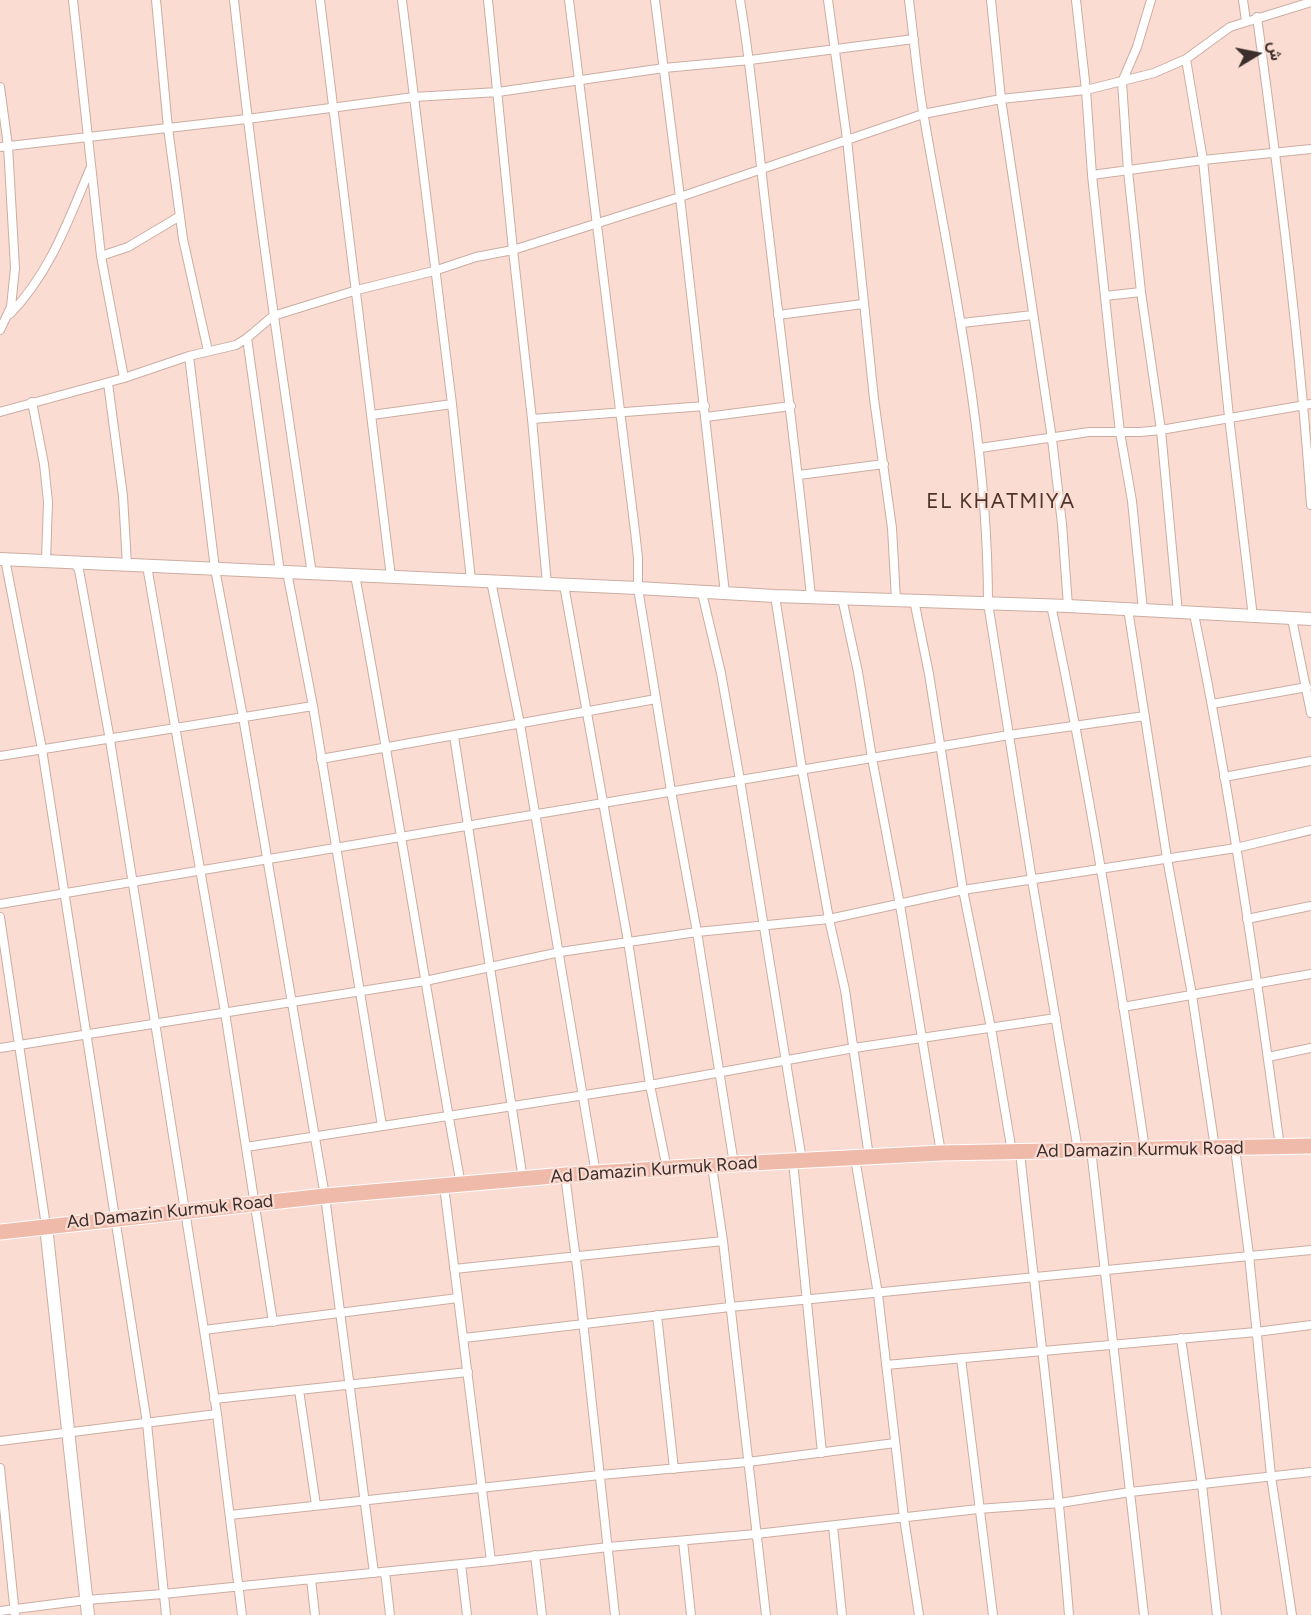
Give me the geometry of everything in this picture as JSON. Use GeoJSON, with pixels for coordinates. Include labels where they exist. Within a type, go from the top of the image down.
{"type":"FeatureCollection","features":[{"type":"Feature","properties":{"kind":"highway","name":"Ad Damazin Kurmuk Road"},"geometry":{"type":"LineString","coordinates":[[0,1232],[184,1210],[565,1175],[798,1160],[941,1154],[1311,1146]]}},
{"type":"Feature","properties":{"kind":"street"},"geometry":{"type":"LineString","coordinates":[[73,0],[101,256],[124,378]]}},
{"type":"Feature","properties":{"kind":"street"},"geometry":{"type":"LineString","coordinates":[[156,0],[168,128],[183,239],[208,351]]}},
{"type":"Feature","properties":{"kind":"street"},"geometry":{"type":"LineString","coordinates":[[234,0],[273,316],[312,574]]}},
{"type":"Feature","properties":{"kind":"street"},"geometry":{"type":"LineString","coordinates":[[320,0],[391,577]]}},
{"type":"Feature","properties":{"kind":"street"},"geometry":{"type":"LineString","coordinates":[[402,0],[452,404],[471,580]]}},
{"type":"Feature","properties":{"kind":"street"},"geometry":{"type":"LineString","coordinates":[[488,0],[547,584]]}},
{"type":"Feature","properties":{"kind":"street"},"geometry":{"type":"LineString","coordinates":[[568,0],[638,558],[638,588],[734,1164]]}},
{"type":"Feature","properties":{"kind":"street"},"geometry":{"type":"LineString","coordinates":[[655,0],[681,197],[725,593]]}},
{"type":"Feature","properties":{"kind":"street"},"geometry":{"type":"LineString","coordinates":[[740,0],[750,60],[778,315],[799,475],[811,597]]}},
{"type":"Feature","properties":{"kind":"street"},"geometry":{"type":"LineString","coordinates":[[828,0],[847,140],[874,399],[892,528],[896,600]]}},
{"type":"Feature","properties":{"kind":"street"},"geometry":{"type":"LineString","coordinates":[[909,0],[923,114],[962,323],[980,448],[988,561],[988,603],[1056,1018],[1084,1150],[1105,1272],[1144,1615]]}},
{"type":"Feature","properties":{"kind":"street"},"geometry":{"type":"LineString","coordinates":[[991,0],[1001,99],[1052,439],[1062,524],[1068,606]]}},
{"type":"Feature","properties":{"kind":"street"},"geometry":{"type":"LineString","coordinates":[[1076,0],[1105,296],[1120,432],[1132,501],[1143,610]]}},
{"type":"Feature","properties":{"kind":"street"},"geometry":{"type":"LineString","coordinates":[[1151,0],[1137,47],[1122,82],[1128,171],[1141,292],[1161,430],[1178,613]]}},
{"type":"Feature","properties":{"kind":"street"},"geometry":{"type":"LineString","coordinates":[[1243,0],[1246,21]]}},
{"type":"Feature","properties":{"kind":"street"},"geometry":{"type":"LineString","coordinates":[[0,412],[108,383],[189,356],[236,345],[273,316],[476,257],[513,250],[761,171],[923,114],[1001,99],[1086,90],[1154,73],[1186,59],[1230,27],[1311,2]]}},
{"type":"Feature","properties":{"kind":"street"},"geometry":{"type":"LineString","coordinates":[[1257,17],[1308,404],[1311,505]]}},
{"type":"Feature","properties":{"kind":"street"},"geometry":{"type":"LineString","coordinates":[[4,146],[247,119],[414,97],[498,92],[664,68],[750,60],[914,39]]}},
{"type":"Feature","properties":{"kind":"street"},"geometry":{"type":"LineString","coordinates":[[1186,59],[1203,160],[1229,417],[1253,617]]}},
{"type":"Feature","properties":{"kind":"street"},"geometry":{"type":"LineString","coordinates":[[0,87],[15,268],[8,317]]}},
{"type":"Feature","properties":{"kind":"street"},"geometry":{"type":"LineString","coordinates":[[1092,175],[1203,160],[1311,149]]}},
{"type":"Feature","properties":{"kind":"street"},"geometry":{"type":"LineString","coordinates":[[0,330],[8,317],[25,299],[55,253],[91,167]]}},
{"type":"Feature","properties":{"kind":"street"},"geometry":{"type":"LineString","coordinates":[[101,256],[128,247],[180,216]]}},
{"type":"Feature","properties":{"kind":"street"},"geometry":{"type":"LineString","coordinates":[[1105,296],[1141,292]]}},
{"type":"Feature","properties":{"kind":"street"},"geometry":{"type":"LineString","coordinates":[[778,315],[863,304]]}},
{"type":"Feature","properties":{"kind":"street"},"geometry":{"type":"LineString","coordinates":[[962,323],[1033,315]]}},
{"type":"Feature","properties":{"kind":"street"},"geometry":{"type":"LineString","coordinates":[[247,338],[283,572],[313,705],[382,1126]]}},
{"type":"Feature","properties":{"kind":"street"},"geometry":{"type":"LineString","coordinates":[[189,356],[215,569],[326,1196],[374,1573]]}},
{"type":"Feature","properties":{"kind":"street"},"geometry":{"type":"LineString","coordinates":[[108,383],[123,496],[127,565]]}},
{"type":"Feature","properties":{"kind":"street"},"geometry":{"type":"LineString","coordinates":[[32,402],[44,464],[48,502],[46,561]]}},
{"type":"Feature","properties":{"kind":"street"},"geometry":{"type":"LineString","coordinates":[[372,415],[452,404]]}},
{"type":"Feature","properties":{"kind":"street"},"geometry":{"type":"LineString","coordinates":[[980,448],[1089,432],[1161,430],[1308,404]]}},
{"type":"Feature","properties":{"kind":"street"},"geometry":{"type":"LineString","coordinates":[[532,419],[705,406]]}},
{"type":"Feature","properties":{"kind":"street"},"geometry":{"type":"LineString","coordinates":[[706,417],[791,406]]}},
{"type":"Feature","properties":{"kind":"street"},"geometry":{"type":"LineString","coordinates":[[799,475],[884,464]]}},
{"type":"Feature","properties":{"kind":"street"},"geometry":{"type":"LineString","coordinates":[[165,1615],[147,1423],[42,749],[3,559],[638,588],[702,593],[1051,605],[1311,620]]}},
{"type":"Feature","properties":{"kind":"street"},"geometry":{"type":"LineString","coordinates":[[74,562],[79,570],[110,738],[217,1414],[242,1615]]}},
{"type":"Feature","properties":{"kind":"street"},"geometry":{"type":"LineString","coordinates":[[147,566],[225,1012],[273,1322]]}},
{"type":"Feature","properties":{"kind":"street"},"geometry":{"type":"LineString","coordinates":[[355,575],[387,748],[461,1185]]}},
{"type":"Feature","properties":{"kind":"street"},"geometry":{"type":"LineString","coordinates":[[491,581],[536,814],[596,1174]]}},
{"type":"Feature","properties":{"kind":"street"},"geometry":{"type":"LineString","coordinates":[[564,585],[628,941],[650,1085],[667,1169]]}},
{"type":"Feature","properties":{"kind":"street"},"geometry":{"type":"LineString","coordinates":[[702,593],[721,673],[786,1061],[798,1160],[822,1453]]}},
{"type":"Feature","properties":{"kind":"street"},"geometry":{"type":"LineString","coordinates":[[775,596],[802,770],[829,919],[845,990],[854,1048],[862,1158],[904,1518],[919,1615]]}},
{"type":"Feature","properties":{"kind":"street"},"geometry":{"type":"LineString","coordinates":[[842,598],[858,672],[900,905],[941,1154]]}},
{"type":"Feature","properties":{"kind":"street"},"geometry":{"type":"LineString","coordinates":[[914,600],[929,674],[963,890],[1016,1152],[1060,1503],[1069,1615]]}},
{"type":"Feature","properties":{"kind":"street"},"geometry":{"type":"LineString","coordinates":[[1051,605],[1077,726],[1124,1006],[1145,1149]]}},
{"type":"Feature","properties":{"kind":"street"},"geometry":{"type":"LineString","coordinates":[[1128,609],[1215,1148]]}},
{"type":"Feature","properties":{"kind":"street"},"geometry":{"type":"LineString","coordinates":[[1194,614],[1212,704],[1236,848],[1280,1147]]}},
{"type":"Feature","properties":{"kind":"street"},"geometry":{"type":"LineString","coordinates":[[1292,619],[1311,713]]}},
{"type":"Feature","properties":{"kind":"street"},"geometry":{"type":"LineString","coordinates":[[1212,704],[1307,687]]}},
{"type":"Feature","properties":{"kind":"street"},"geometry":{"type":"LineString","coordinates":[[321,759],[656,699]]}},
{"type":"Feature","properties":{"kind":"street"},"geometry":{"type":"LineString","coordinates":[[0,756],[313,705]]}},
{"type":"Feature","properties":{"kind":"street"},"geometry":{"type":"LineString","coordinates":[[0,904],[1009,735],[1145,716]]}},
{"type":"Feature","properties":{"kind":"street"},"geometry":{"type":"LineString","coordinates":[[454,736],[524,1179]]}},
{"type":"Feature","properties":{"kind":"street"},"geometry":{"type":"LineString","coordinates":[[1224,777],[1311,761]]}},
{"type":"Feature","properties":{"kind":"street"},"geometry":{"type":"LineString","coordinates":[[0,1048],[425,981],[560,952],[628,941],[829,919],[963,890],[1236,848],[1311,830]]}},
{"type":"Feature","properties":{"kind":"street"},"geometry":{"type":"LineString","coordinates":[[1247,919],[1311,906]]}},
{"type":"Feature","properties":{"kind":"street"},"geometry":{"type":"LineString","coordinates":[[0,917],[46,1226],[88,1615]]}},
{"type":"Feature","properties":{"kind":"street"},"geometry":{"type":"LineString","coordinates":[[1124,1006],[1311,974]]}},
{"type":"Feature","properties":{"kind":"street"},"geometry":{"type":"LineString","coordinates":[[246,1147],[650,1085],[854,1048],[1056,1018]]}},
{"type":"Feature","properties":{"kind":"street"},"geometry":{"type":"LineString","coordinates":[[1268,1057],[1311,1048]]}},
{"type":"Feature","properties":{"kind":"street"},"geometry":{"type":"LineString","coordinates":[[1235,1148],[1249,1255],[1271,1476],[1292,1615]]}},
{"type":"Feature","properties":{"kind":"street"},"geometry":{"type":"LineString","coordinates":[[712,1166],[723,1241],[766,1615]]}},
{"type":"Feature","properties":{"kind":"street"},"geometry":{"type":"LineString","coordinates":[[565,1175],[615,1615]]}},
{"type":"Feature","properties":{"kind":"street"},"geometry":{"type":"LineString","coordinates":[[444,1186],[491,1561]]}},
{"type":"Feature","properties":{"kind":"street"},"geometry":{"type":"LineString","coordinates":[[454,1269],[723,1241]]}},
{"type":"Feature","properties":{"kind":"street"},"geometry":{"type":"LineString","coordinates":[[464,1338],[730,1307],[1311,1250]]}},
{"type":"Feature","properties":{"kind":"street"},"geometry":{"type":"LineString","coordinates":[[204,1330],[458,1298]]}},
{"type":"Feature","properties":{"kind":"street"},"geometry":{"type":"LineString","coordinates":[[657,1315],[674,1469]]}},
{"type":"Feature","properties":{"kind":"street"},"geometry":{"type":"LineString","coordinates":[[886,1365],[1256,1332],[1311,1325]]}},
{"type":"Feature","properties":{"kind":"street"},"geometry":{"type":"LineString","coordinates":[[1181,1338],[1202,1485],[1217,1615]]}},
{"type":"Feature","properties":{"kind":"street"},"geometry":{"type":"LineString","coordinates":[[961,1358],[993,1615]]}},
{"type":"Feature","properties":{"kind":"street"},"geometry":{"type":"LineString","coordinates":[[214,1399],[468,1372]]}},
{"type":"Feature","properties":{"kind":"street"},"geometry":{"type":"LineString","coordinates":[[299,1390],[316,1505]]}},
{"type":"Feature","properties":{"kind":"street"},"geometry":{"type":"LineString","coordinates":[[0,1441],[217,1414]]}},
{"type":"Feature","properties":{"kind":"street"},"geometry":{"type":"LineString","coordinates":[[230,1515],[600,1475],[748,1462],[896,1443]]}},
{"type":"Feature","properties":{"kind":"street"},"geometry":{"type":"LineString","coordinates":[[0,1468],[15,1612]]}},
{"type":"Feature","properties":{"kind":"street"},"geometry":{"type":"LineString","coordinates":[[0,1611],[15,1612],[86,1600],[386,1572],[608,1546],[756,1534],[978,1509],[1060,1503],[1130,1492],[1311,1472]]}},
{"type":"Feature","properties":{"kind":"street"},"geometry":{"type":"LineString","coordinates":[[833,1526],[842,1615]]}},
{"type":"Feature","properties":{"kind":"street"},"geometry":{"type":"LineString","coordinates":[[682,1541],[691,1615]]}},
{"type":"Feature","properties":{"kind":"street"},"geometry":{"type":"LineString","coordinates":[[535,1556],[542,1615]]}},
{"type":"Feature","properties":{"kind":"street"},"geometry":{"type":"LineString","coordinates":[[462,1564],[467,1615]]}},
{"type":"Feature","properties":{"kind":"street"},"geometry":{"type":"LineString","coordinates":[[386,1572],[390,1615]]}},
{"type":"Feature","properties":{"kind":"street"},"geometry":{"type":"LineString","coordinates":[[311,1579],[315,1615]]}},
{"type":"Feature","properties":{"kind":"district","name":"EL KHATMIYA"},"geometry":{"type":"Point","coordinates":[1001,502]}}]}
